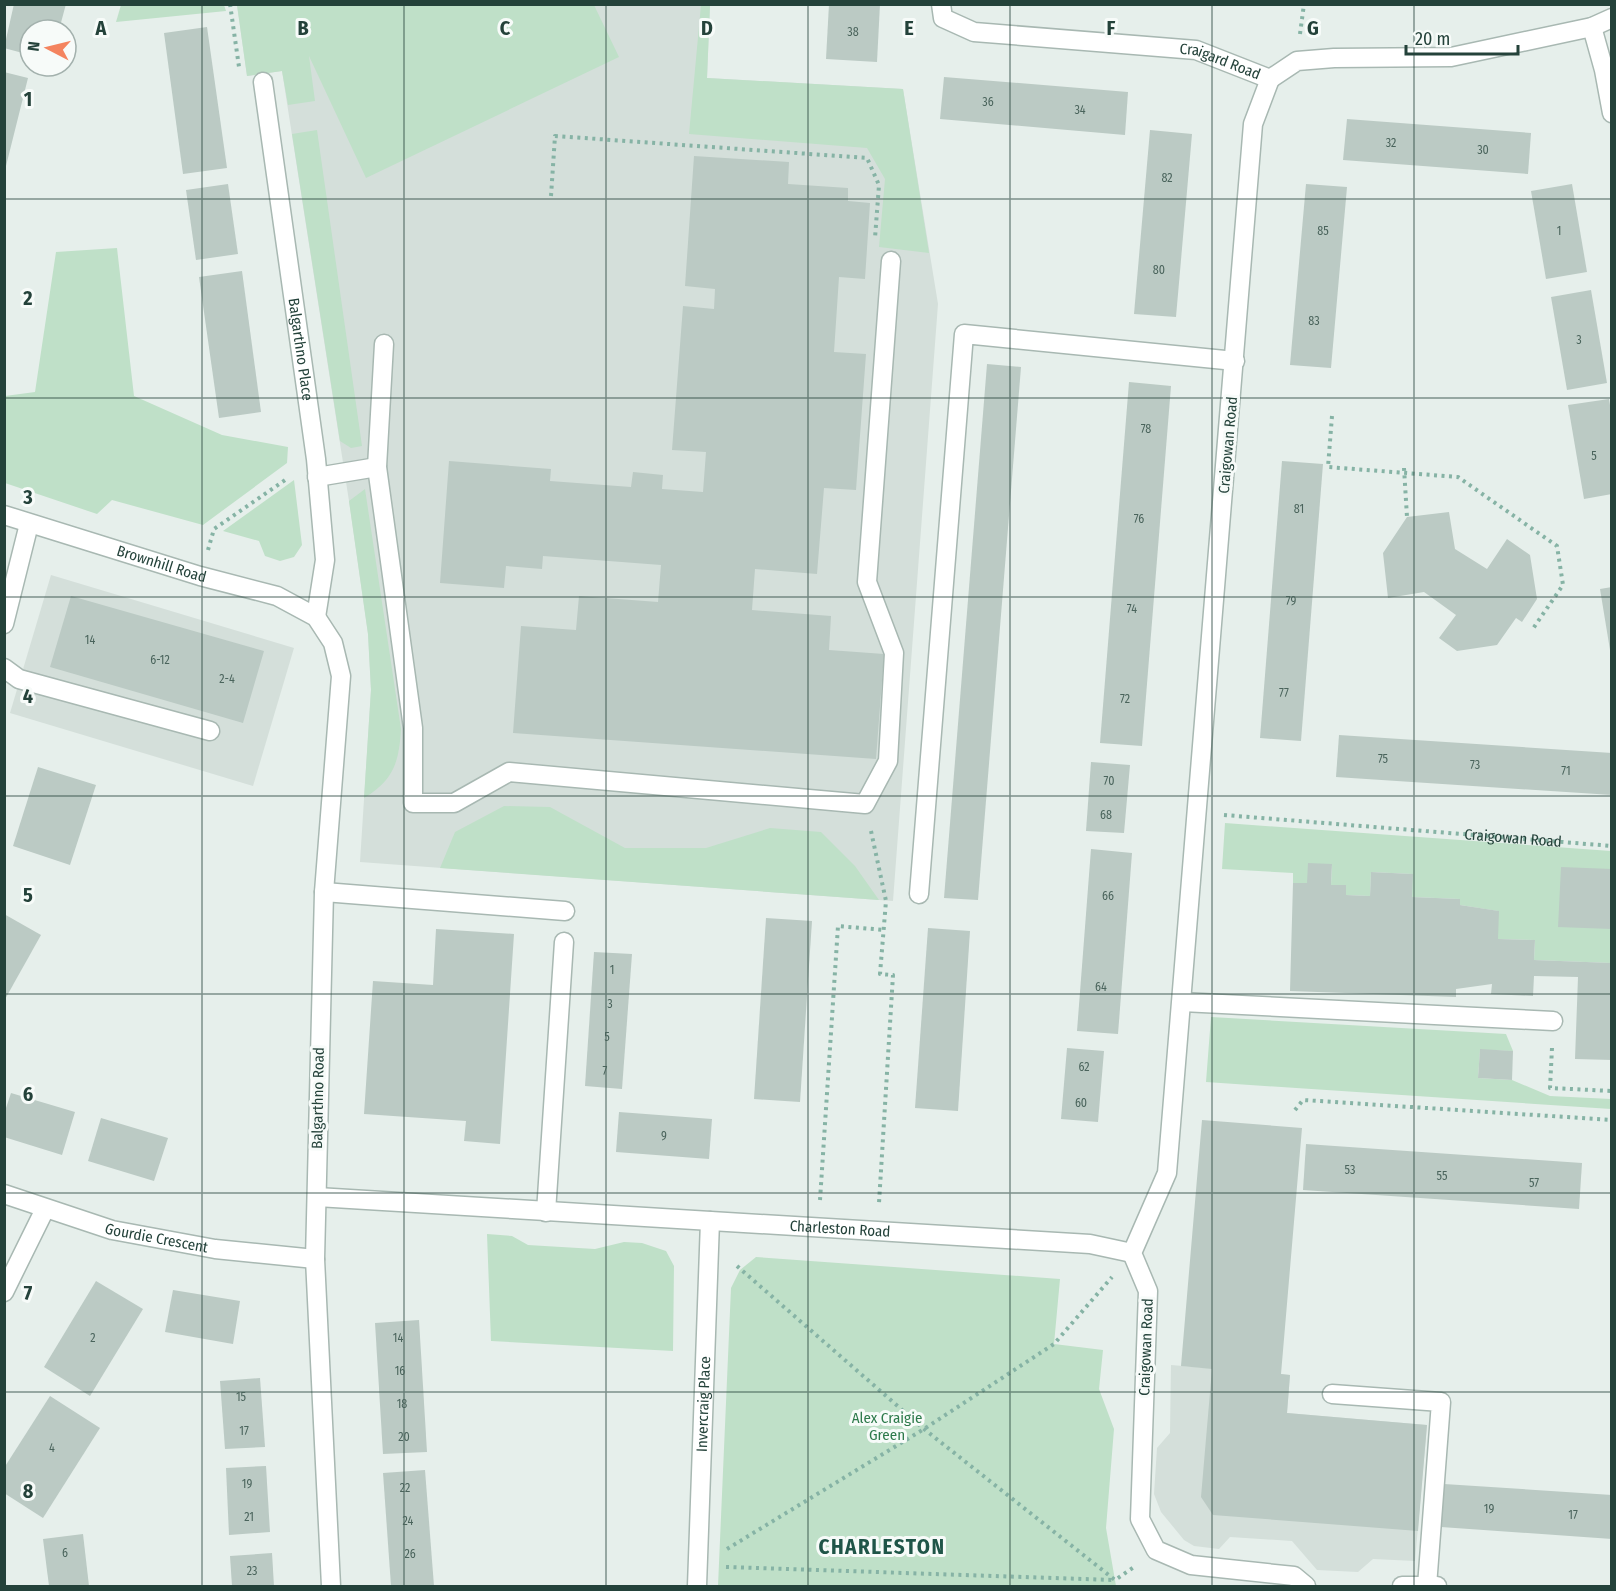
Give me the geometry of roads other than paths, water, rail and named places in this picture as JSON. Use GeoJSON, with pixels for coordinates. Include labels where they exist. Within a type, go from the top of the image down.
{"type":"FeatureCollection","features":[{"type":"Feature","properties":{"kind":"street","name":"Craigard Road"},"geometry":{"type":"LineString","coordinates":[[941,4],[944,18],[974,32],[1197,50],[1270,79],[1297,62],[1334,58],[1451,57],[1592,27],[1611,18]]}},
{"type":"Feature","properties":{"kind":"street"},"geometry":{"type":"LineString","coordinates":[[1592,27],[1604,70],[1611,113]]}},
{"type":"Feature","properties":{"kind":"street","name":"Craigowan Road"},"geometry":{"type":"LineString","coordinates":[[1270,79],[1253,124],[1167,1173],[1132,1253],[1148,1291],[1140,1519],[1156,1550],[1191,1564],[1294,1576],[1306,1587]]}},
{"type":"Feature","properties":{"kind":"street","name":"Balgarthno Place"},"geometry":{"type":"LineString","coordinates":[[262,82],[316,459],[325,560],[315,617]]}},
{"type":"Feature","properties":{"kind":"street"},"geometry":{"type":"LineString","coordinates":[[384,344],[377,467],[413,728],[413,803],[454,803],[509,772],[865,804],[888,761],[894,653],[867,582],[891,261]]}},
{"type":"Feature","properties":{"kind":"street"},"geometry":{"type":"LineString","coordinates":[[919,894],[964,334],[1235,361]]}},
{"type":"Feature","properties":{"kind":"street"},"geometry":{"type":"LineString","coordinates":[[317,477],[377,467]]}},
{"type":"Feature","properties":{"kind":"street","name":"Brownhill Road"},"geometry":{"type":"LineString","coordinates":[[4,515],[200,576],[278,596],[315,617]]}},
{"type":"Feature","properties":{"kind":"street"},"geometry":{"type":"LineString","coordinates":[[4,624],[29,524]]}},
{"type":"Feature","properties":{"kind":"street","name":"Balgarthno Road"},"geometry":{"type":"LineString","coordinates":[[315,617],[333,642],[340,676],[324,892],[317,1103],[315,1259],[331,1587]]}},
{"type":"Feature","properties":{"kind":"street"},"geometry":{"type":"LineString","coordinates":[[4,669],[19,679],[210,731]]}},
{"type":"Feature","properties":{"kind":"street"},"geometry":{"type":"LineString","coordinates":[[324,892],[566,911]]}},
{"type":"Feature","properties":{"kind":"street"},"geometry":{"type":"LineString","coordinates":[[546,1212],[564,942]]}},
{"type":"Feature","properties":{"kind":"street"},"geometry":{"type":"LineString","coordinates":[[1182,1002],[1553,1021]]}},
{"type":"Feature","properties":{"kind":"street","name":"Gourdie Crescent"},"geometry":{"type":"LineString","coordinates":[[4,1194],[112,1230],[215,1250],[315,1259]]}},
{"type":"Feature","properties":{"kind":"street","name":"Charleston Road"},"geometry":{"type":"LineString","coordinates":[[316,1197],[877,1233],[1090,1244],[1132,1253]]}},
{"type":"Feature","properties":{"kind":"street"},"geometry":{"type":"LineString","coordinates":[[4,1292],[45,1209]]}},
{"type":"Feature","properties":{"kind":"street","name":"Invercraig Place"},"geometry":{"type":"LineString","coordinates":[[697,1587],[710,1221]]}},
{"type":"Feature","properties":{"kind":"street"},"geometry":{"type":"LineString","coordinates":[[1332,1394],[1441,1402],[1427,1586]]}},
{"type":"Feature","properties":{"kind":"street"},"geometry":{"type":"LineString","coordinates":[[1402,1587],[1437,1587]]}},
{"type":"Feature","properties":{"kind":"district","name":"CHARLESTON"},"geometry":{"type":"Point","coordinates":[882,1547]}},
{"type":"Feature","properties":{"kind":"park label","name":"Alex Craigie Green"},"geometry":{"type":"Point","coordinates":[887,1426]}}]}
